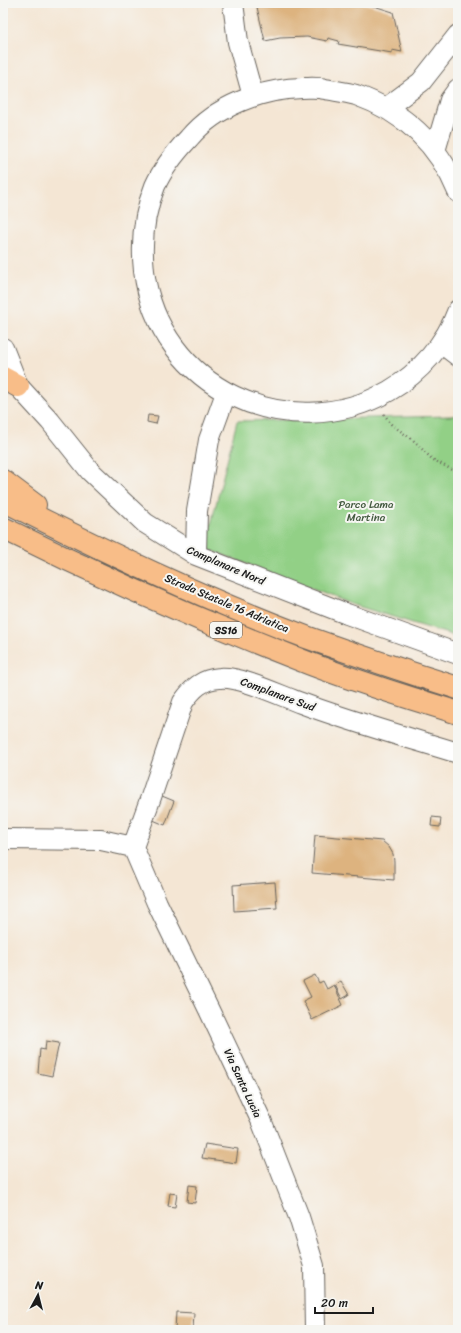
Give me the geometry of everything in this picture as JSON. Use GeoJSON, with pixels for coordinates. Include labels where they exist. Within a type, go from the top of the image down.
{"type":"FeatureCollection","features":[{"type":"Feature","properties":{"kind":"highway"},"geometry":{"type":"LineString","coordinates":[[3,481],[85,541]]}},
{"type":"Feature","properties":{"kind":"highway","name":"Strada Statale 16 Adriatica"},"geometry":{"type":"LineString","coordinates":[[3,500],[85,541],[203,595],[306,636],[458,688]]}},
{"type":"Feature","properties":{"kind":"highway","name":"SS16"},"geometry":{"type":"LineString","coordinates":[[3,528],[158,602],[205,622],[299,660],[458,713]]}},
{"type":"Feature","properties":{"kind":"street"},"geometry":{"type":"LineString","coordinates":[[233,3],[238,42],[253,96]]}},
{"type":"Feature","properties":{"kind":"street"},"geometry":{"type":"LineString","coordinates":[[386,108],[421,82],[458,35]]}},
{"type":"Feature","properties":{"kind":"street"},"geometry":{"type":"LineString","coordinates":[[458,192],[451,176],[435,151],[413,127],[386,108],[354,95],[321,88],[286,89],[253,96],[222,110],[195,131],[172,156],[156,186],[151,199],[145,219],[142,253],[146,287],[157,319],[175,348],[198,373],[226,393],[254,405],[284,412],[314,414],[345,409],[374,399],[400,385],[422,366],[441,343],[458,310]]}},
{"type":"Feature","properties":{"kind":"street"},"geometry":{"type":"LineString","coordinates":[[435,151],[450,100],[458,89]]}},
{"type":"Feature","properties":{"kind":"street"},"geometry":{"type":"LineString","coordinates":[[441,343],[458,356]]}},
{"type":"Feature","properties":{"kind":"street","name":"Complanare Nord"},"geometry":{"type":"LineString","coordinates":[[3,348],[11,382],[50,421],[90,471],[145,524],[196,555],[347,614],[458,654]]}},
{"type":"Feature","properties":{"kind":"street"},"geometry":{"type":"LineString","coordinates":[[196,555],[197,511],[209,440],[226,393]]}},
{"type":"Feature","properties":{"kind":"street","name":"Complanare Sud"},"geometry":{"type":"LineString","coordinates":[[133,847],[183,702],[193,688],[204,682],[220,678],[233,678],[301,703],[458,753]]}},
{"type":"Feature","properties":{"kind":"street"},"geometry":{"type":"LineString","coordinates":[[3,839],[101,840],[133,847]]}},
{"type":"Feature","properties":{"kind":"street","name":"Via Santa Lucia"},"geometry":{"type":"LineString","coordinates":[[133,847],[157,903],[260,1120],[299,1217],[314,1266],[315,1330]]}},
{"type":"Feature","properties":{"kind":"path"},"geometry":{"type":"LineString","coordinates":[[374,399],[391,424],[414,441],[432,459],[458,473]]}},
{"type":"Feature","properties":{"kind":"green space","name":"Parco Lama Martina"},"geometry":{"type":"Polygon","coordinates":[[[458,415],[458,637],[351,604],[205,548],[237,421],[458,415]]]}},
{"type":"Feature","properties":{"kind":"building"},"geometry":{"type":"Polygon","coordinates":[[[256,3],[362,3],[393,12],[402,52],[392,50],[392,53],[338,44],[339,41],[328,38],[327,41],[307,37],[280,38],[265,41],[256,3]]]}},
{"type":"Feature","properties":{"kind":"building"},"geometry":{"type":"Polygon","coordinates":[[[148,415],[158,416],[156,424],[147,422],[148,415]]]}},
{"type":"Feature","properties":{"kind":"building"},"geometry":{"type":"Polygon","coordinates":[[[162,796],[174,801],[165,825],[153,820],[162,796]]]}},
{"type":"Feature","properties":{"kind":"building"},"geometry":{"type":"Polygon","coordinates":[[[432,817],[441,818],[440,827],[431,826],[432,817]]]}},
{"type":"Feature","properties":{"kind":"building"},"geometry":{"type":"Polygon","coordinates":[[[315,835],[382,841],[389,847],[393,854],[394,880],[312,873],[315,835]]]}},
{"type":"Feature","properties":{"kind":"building"},"geometry":{"type":"Polygon","coordinates":[[[275,882],[277,908],[234,911],[233,885],[275,882]]]}},
{"type":"Feature","properties":{"kind":"building"},"geometry":{"type":"Polygon","coordinates":[[[315,975],[319,983],[323,981],[327,989],[334,985],[343,1005],[312,1020],[303,1001],[311,997],[303,981],[315,975]]]}},
{"type":"Feature","properties":{"kind":"building"},"geometry":{"type":"Polygon","coordinates":[[[341,981],[349,995],[342,999],[335,985],[341,981]]]}},
{"type":"Feature","properties":{"kind":"building"},"geometry":{"type":"Polygon","coordinates":[[[46,1041],[59,1043],[52,1076],[38,1073],[40,1049],[45,1050],[46,1041]]]}},
{"type":"Feature","properties":{"kind":"building"},"geometry":{"type":"Polygon","coordinates":[[[205,1144],[238,1149],[236,1163],[202,1158],[205,1144]]]}},
{"type":"Feature","properties":{"kind":"building"},"geometry":{"type":"Polygon","coordinates":[[[189,1185],[197,1186],[195,1203],[187,1202],[189,1185]]]}},
{"type":"Feature","properties":{"kind":"building"},"geometry":{"type":"Polygon","coordinates":[[[170,1193],[177,1194],[175,1207],[168,1206],[170,1193]]]}},
{"type":"Feature","properties":{"kind":"building"},"geometry":{"type":"Polygon","coordinates":[[[176,1312],[194,1313],[193,1330],[175,1330],[176,1312]]]}}]}
